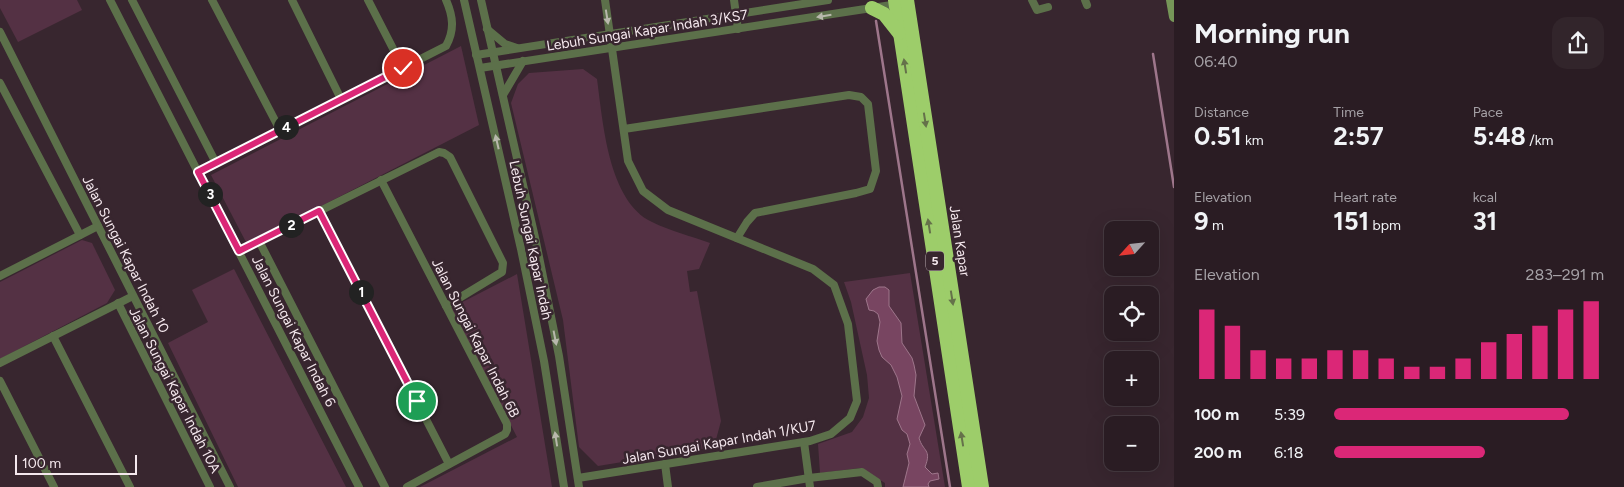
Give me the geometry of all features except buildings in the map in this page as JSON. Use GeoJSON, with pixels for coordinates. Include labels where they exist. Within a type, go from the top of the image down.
{"type":"FeatureCollection","features":[{"type":"Feature","properties":{"kind":"highway","name":"Jalan Kapar"},"geometry":{"type":"LineString","coordinates":[[902,2],[901,35],[969,487]]}},
{"type":"Feature","properties":{"kind":"highway","name":"Jalan Kapar"},"geometry":{"type":"LineString","coordinates":[[902,2],[982,487]]}},
{"type":"Feature","properties":{"kind":"highway"},"geometry":{"type":"LineString","coordinates":[[872,8],[884,14],[901,35]]}},
{"type":"Feature","properties":{"kind":"street","name":"Jalan Sungai Kapar Indah 6"},"geometry":{"type":"LineString","coordinates":[[110,0],[359,487]]}},
{"type":"Feature","properties":{"kind":"street"},"geometry":{"type":"LineString","coordinates":[[132,0],[216,163]]}},
{"type":"Feature","properties":{"kind":"street"},"geometry":{"type":"LineString","coordinates":[[212,0],[280,130]]}},
{"type":"Feature","properties":{"kind":"street"},"geometry":{"type":"LineString","coordinates":[[292,0],[341,99]]}},
{"type":"Feature","properties":{"kind":"street"},"geometry":{"type":"LineString","coordinates":[[368,0],[403,68]]}},
{"type":"Feature","properties":{"kind":"street"},"geometry":{"type":"LineString","coordinates":[[198,172],[446,46],[452,36],[452,23],[446,0]]}},
{"type":"Feature","properties":{"kind":"street","name":"Lebuh Sungai Kapar Indah"},"geometry":{"type":"LineString","coordinates":[[464,0],[521,249],[540,343],[564,487]]}},
{"type":"Feature","properties":{"kind":"street","name":"Lebuh Sungai Kapar Indah"},"geometry":{"type":"LineString","coordinates":[[481,0],[536,242],[559,356],[579,487]]}},
{"type":"Feature","properties":{"kind":"street","name":"Jalan Sungai Kapar Indah 1/KU7"},"geometry":{"type":"LineString","coordinates":[[578,478],[804,442],[831,434],[850,418],[857,401],[848,324],[834,285],[813,269],[668,210],[643,191],[628,161],[605,0]]}},
{"type":"Feature","properties":{"kind":"street"},"geometry":{"type":"LineString","coordinates":[[734,0],[738,29]]}},
{"type":"Feature","properties":{"kind":"street","name":"Lebuh Sungai Kapar Indah 3/KS7"},"geometry":{"type":"LineString","coordinates":[[476,55],[828,0]]}},
{"type":"Feature","properties":{"kind":"street"},"geometry":{"type":"LineString","coordinates":[[1032,0],[1037,10],[1048,7]]}},
{"type":"Feature","properties":{"kind":"street"},"geometry":{"type":"LineString","coordinates":[[1171,0],[1174,17]]}},
{"type":"Feature","properties":{"kind":"street","name":"Lebuh Sungai Kapar Indah 3/KS7"},"geometry":{"type":"LineString","coordinates":[[480,68],[902,2]]}},
{"type":"Feature","properties":{"kind":"street"},"geometry":{"type":"LineString","coordinates":[[487,29],[505,44],[519,48]]}},
{"type":"Feature","properties":{"kind":"street","name":"Jalan Sungai Kapar Indah 10"},"geometry":{"type":"LineString","coordinates":[[0,32],[230,487]]}},
{"type":"Feature","properties":{"kind":"street"},"geometry":{"type":"LineString","coordinates":[[503,95],[523,61]]}},
{"type":"Feature","properties":{"kind":"street"},"geometry":{"type":"LineString","coordinates":[[0,83],[80,235]]}},
{"type":"Feature","properties":{"kind":"street"},"geometry":{"type":"LineString","coordinates":[[624,129],[849,95],[861,97],[868,104],[876,171],[870,189],[755,212],[737,238]]}},
{"type":"Feature","properties":{"kind":"street","name":"Jalan Sungai Kapar Indah 6"},"geometry":{"type":"LineString","coordinates":[[385,487],[258,241],[439,152],[444,153],[450,157],[503,263],[502,272],[446,306]]}},
{"type":"Feature","properties":{"kind":"street","name":"Jalan Sungai Kapar Indah 6B"},"geometry":{"type":"LineString","coordinates":[[381,180],[507,424],[505,434],[407,487]]}},
{"type":"Feature","properties":{"kind":"street"},"geometry":{"type":"LineString","coordinates":[[319,211],[449,464]]}},
{"type":"Feature","properties":{"kind":"street"},"geometry":{"type":"LineString","coordinates":[[0,276],[98,226]]}},
{"type":"Feature","properties":{"kind":"street"},"geometry":{"type":"LineString","coordinates":[[239,251],[258,241]]}},
{"type":"Feature","properties":{"kind":"street"},"geometry":{"type":"LineString","coordinates":[[0,363],[133,296]]}},
{"type":"Feature","properties":{"kind":"street","name":"Jalan Sungai Kapar Indah 10A"},"geometry":{"type":"LineString","coordinates":[[118,304],[210,487]]}},
{"type":"Feature","properties":{"kind":"street"},"geometry":{"type":"LineString","coordinates":[[53,336],[130,487]]}},
{"type":"Feature","properties":{"kind":"street"},"geometry":{"type":"LineString","coordinates":[[0,381],[54,487]]}},
{"type":"Feature","properties":{"kind":"street"},"geometry":{"type":"LineString","coordinates":[[804,442],[810,487]]}},
{"type":"Feature","properties":{"kind":"street"},"geometry":{"type":"LineString","coordinates":[[665,464],[668,487]]}},
{"type":"Feature","properties":{"kind":"street"},"geometry":{"type":"LineString","coordinates":[[757,487],[809,478],[862,472],[877,482],[878,487]]}},
{"type":"Feature","properties":{"kind":"shaded area"},"geometry":{"type":"Polygon","coordinates":[[[0,0],[77,0],[82,10],[18,42],[0,8],[0,0]]]}},
{"type":"Feature","properties":{"kind":"shaded area"},"geometry":{"type":"Polygon","coordinates":[[[461,46],[479,125],[247,244],[211,175],[461,46]]]}},
{"type":"Feature","properties":{"kind":"shaded area"},"geometry":{"type":"Polygon","coordinates":[[[583,69],[597,79],[605,138],[610,159],[626,197],[637,212],[652,222],[710,243],[699,269],[687,271],[690,292],[697,291],[721,421],[714,447],[598,466],[579,447],[563,320],[511,103],[518,84],[529,73],[583,69]]]}},
{"type":"Feature","properties":{"kind":"shaded area"},"geometry":{"type":"Polygon","coordinates":[[[82,240],[92,243],[115,290],[107,303],[0,359],[0,282],[82,240]]]}},
{"type":"Feature","properties":{"kind":"shaded area"},"geometry":{"type":"Polygon","coordinates":[[[234,269],[346,487],[238,487],[168,343],[208,322],[192,290],[234,269]]]}},
{"type":"Feature","properties":{"kind":"shaded area"},"geometry":{"type":"Polygon","coordinates":[[[910,273],[945,487],[885,487],[885,483],[860,468],[820,473],[818,444],[852,432],[863,417],[869,398],[867,375],[851,302],[844,282],[910,273]]]}},
{"type":"Feature","properties":{"kind":"shaded area"},"geometry":{"type":"Polygon","coordinates":[[[517,274],[552,487],[420,487],[517,437],[451,308],[517,274]]]}},
{"type":"Feature","properties":{"kind":"shaded area"},"geometry":{"type":"Polygon","coordinates":[[[885,287],[889,290],[889,306],[901,323],[902,343],[912,358],[914,365],[916,375],[914,396],[925,425],[919,438],[928,457],[925,467],[932,474],[938,473],[939,479],[930,481],[929,487],[903,487],[909,463],[907,454],[910,444],[907,434],[902,430],[897,419],[902,396],[897,377],[891,365],[882,357],[879,350],[877,341],[880,322],[878,314],[869,310],[866,299],[873,290],[885,287]]]}},
{"type":"Feature","properties":{"kind":"waterway"},"geometry":{"type":"LineString","coordinates":[[876,21],[950,487]]}},
{"type":"Feature","properties":{"kind":"waterway"},"geometry":{"type":"LineString","coordinates":[[1153,54],[1174,187]]}},
{"type":"Feature","properties":{"kind":"route"},"geometry":{"type":"LineString","coordinates":[[403,68],[198,172],[239,251],[319,211],[417,401]]}}]}
